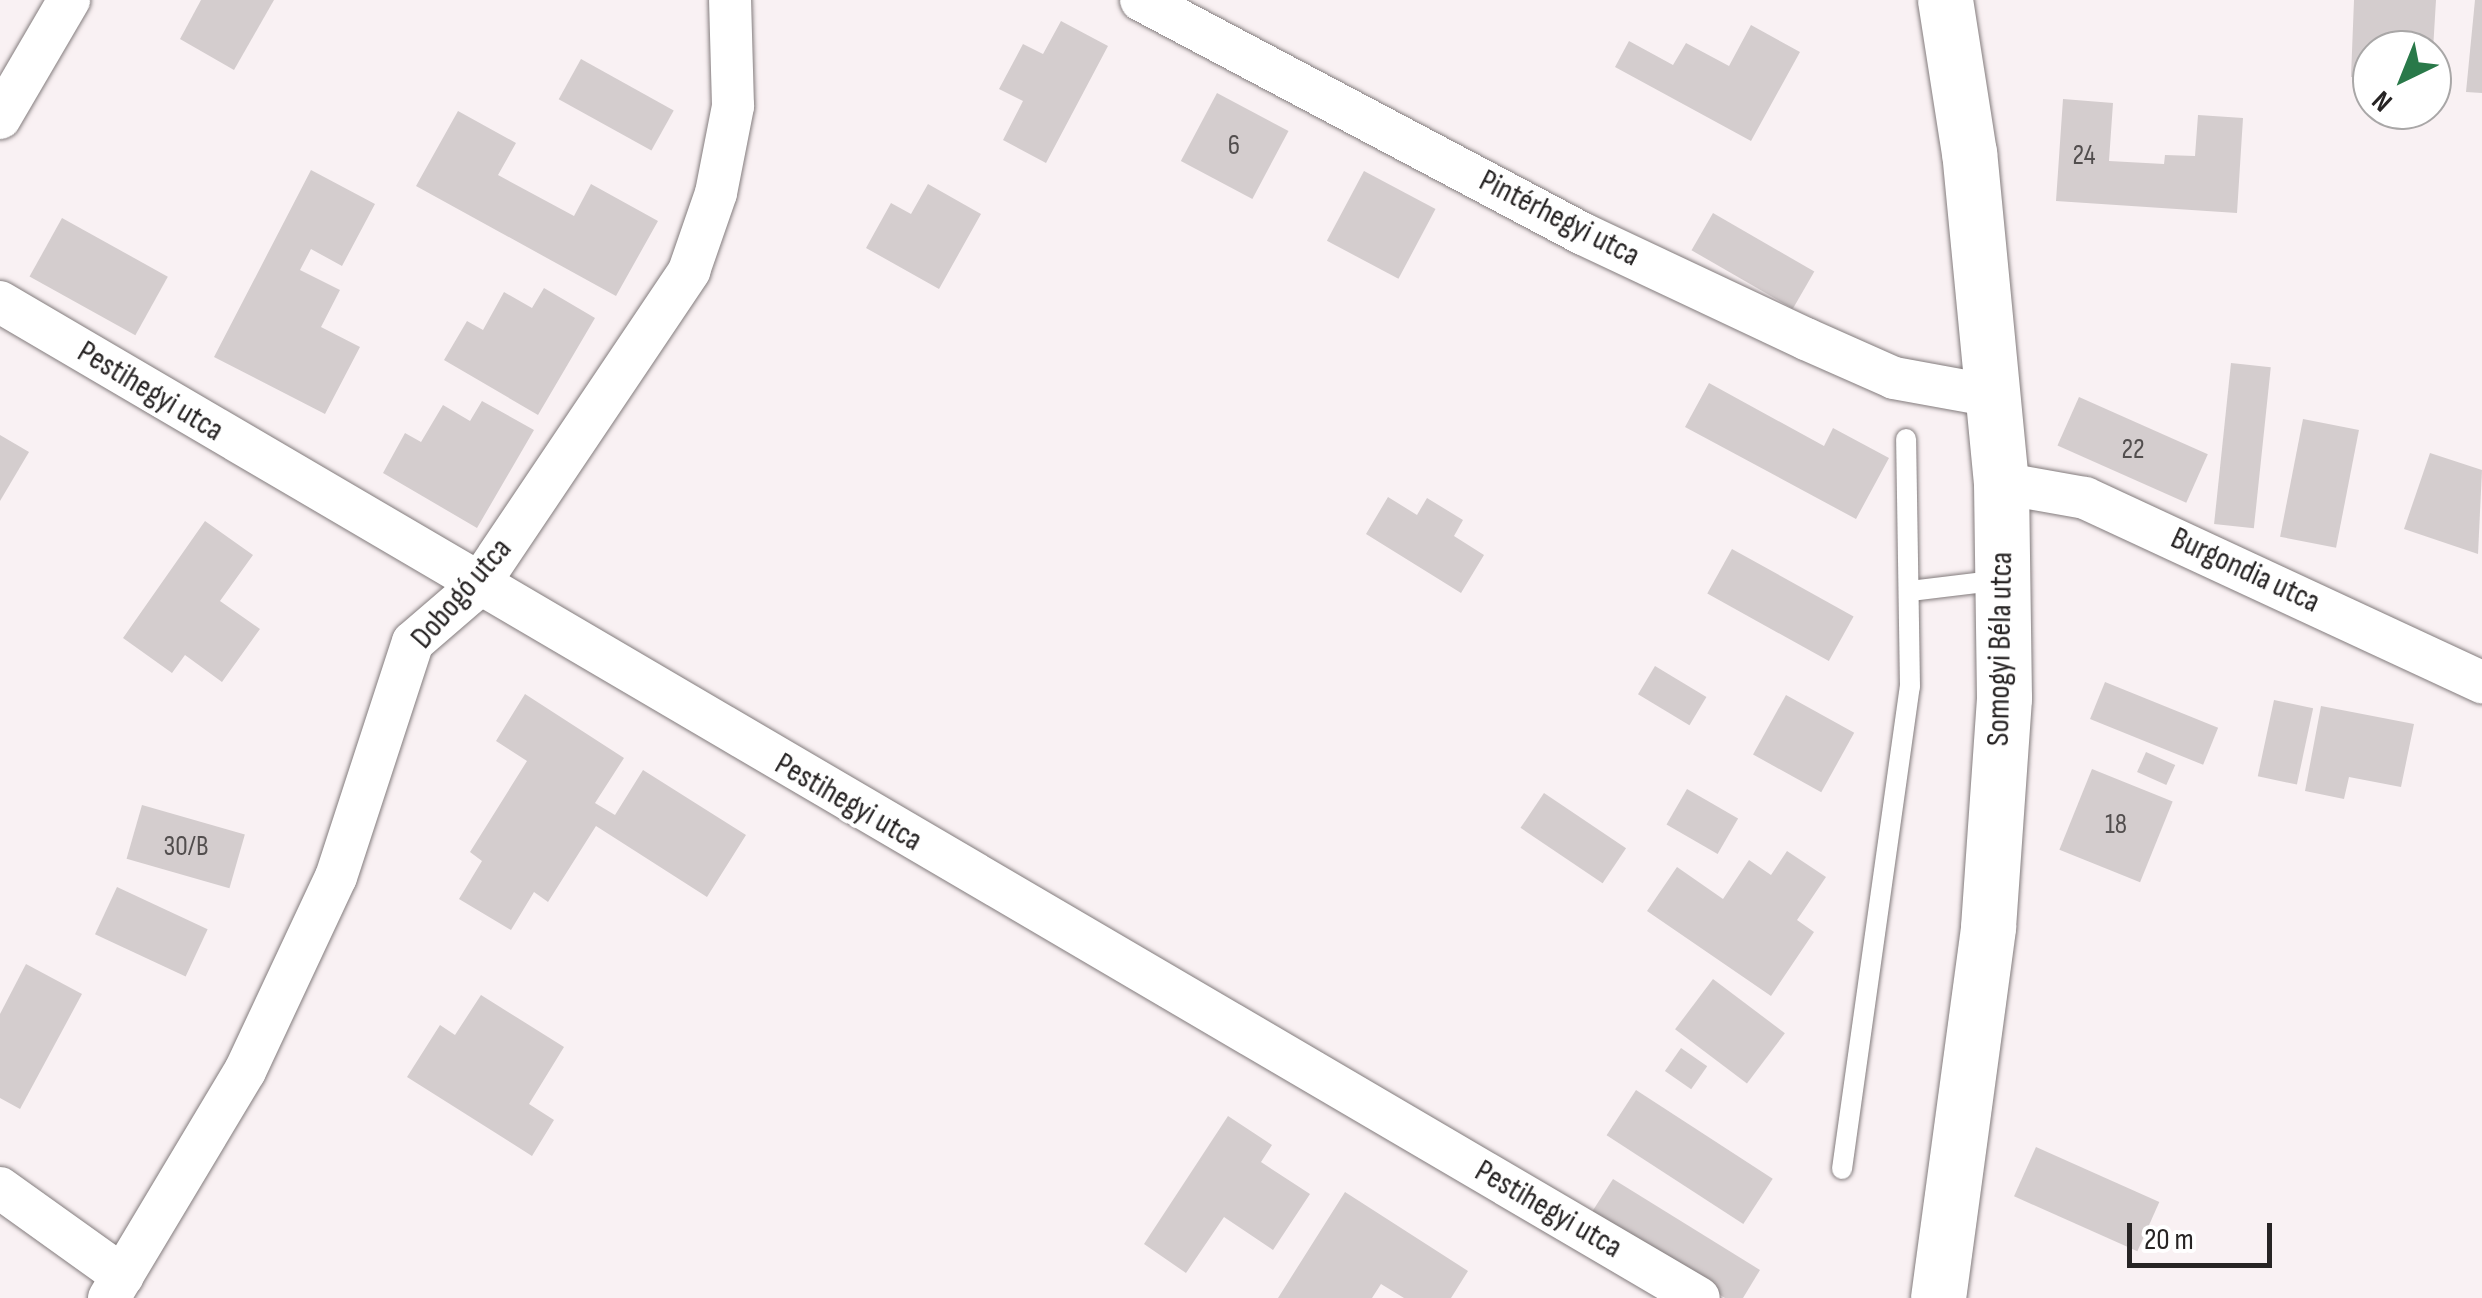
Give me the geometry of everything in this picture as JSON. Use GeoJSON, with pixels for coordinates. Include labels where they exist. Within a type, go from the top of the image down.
{"type":"FeatureCollection","features":[{"type":"Feature","properties":{"kind":"main road","name":"Somogyi Béla utca"},"geometry":{"type":"LineString","coordinates":[[1938,1298],[1988,927],[2004,698],[2002,482],[1945,0]]}},
{"type":"Feature","properties":{"kind":"street"},"geometry":{"type":"LineString","coordinates":[[0,118],[69,0]]}},
{"type":"Feature","properties":{"kind":"street","name":"Dobogó utca"},"geometry":{"type":"LineString","coordinates":[[116,1287],[245,1071],[336,877],[412,642],[477,587],[689,270],[716,193],[733,106],[730,0]]}},
{"type":"Feature","properties":{"kind":"street","name":"Pintérhegyi utca"},"geometry":{"type":"LineString","coordinates":[[1141,0],[1583,234],[1806,339],[1894,378],[1994,396]]}},
{"type":"Feature","properties":{"kind":"street","name":"Pestihegyi utca"},"geometry":{"type":"LineString","coordinates":[[0,302],[477,587],[1699,1298]]}},
{"type":"Feature","properties":{"kind":"street","name":"Burgondia utca"},"geometry":{"type":"LineString","coordinates":[[2002,482],[2085,498],[2482,682]]}},
{"type":"Feature","properties":{"kind":"street"},"geometry":{"type":"LineString","coordinates":[[0,1188],[116,1287]]}},
{"type":"Feature","properties":{"kind":"lane"},"geometry":{"type":"LineString","coordinates":[[1842,1168],[1910,688],[1906,439]]}},
{"type":"Feature","properties":{"kind":"lane"},"geometry":{"type":"LineString","coordinates":[[1910,591],[2003,580]]}},
{"type":"Feature","properties":{"kind":"building"},"geometry":{"type":"Polygon","coordinates":[[[201,0],[274,0],[234,70],[180,39],[201,0]]]}},
{"type":"Feature","properties":{"kind":"building"},"geometry":{"type":"Polygon","coordinates":[[[2354,0],[2436,0],[2434,30],[2353,30],[2354,0]]]}},
{"type":"Feature","properties":{"kind":"building"},"geometry":{"type":"Polygon","coordinates":[[[2475,0],[2482,0],[2482,93],[2466,92],[2475,0]]]}},
{"type":"Feature","properties":{"kind":"building"},"geometry":{"type":"Polygon","coordinates":[[[1061,21],[1108,46],[1046,163],[1003,140],[1023,101],[999,89],[1023,44],[1043,54],[1061,21]]]}},
{"type":"Feature","properties":{"kind":"building"},"geometry":{"type":"Polygon","coordinates":[[[1751,25],[1800,52],[1751,141],[1615,67],[1629,41],[1673,65],[1686,43],[1729,66],[1751,25]]]}},
{"type":"Feature","properties":{"kind":"building"},"geometry":{"type":"Polygon","coordinates":[[[581,59],[674,110],[651,151],[559,99],[581,59]]]}},
{"type":"Feature","properties":{"kind":"building"},"geometry":{"type":"Polygon","coordinates":[[[1217,93],[1289,131],[1252,199],[1181,161],[1217,93]]]}},
{"type":"Feature","properties":{"kind":"building"},"geometry":{"type":"Polygon","coordinates":[[[2063,99],[2113,103],[2109,161],[2164,164],[2165,155],[2195,156],[2198,115],[2243,118],[2237,213],[2056,201],[2063,99]]]}},
{"type":"Feature","properties":{"kind":"building"},"geometry":{"type":"Polygon","coordinates":[[[458,111],[516,143],[498,175],[574,216],[591,184],[658,221],[616,296],[416,186],[458,111]]]}},
{"type":"Feature","properties":{"kind":"building"},"geometry":{"type":"Polygon","coordinates":[[[311,170],[375,204],[342,266],[311,249],[300,270],[340,290],[321,327],[360,347],[325,414],[214,357],[311,170]]]}},
{"type":"Feature","properties":{"kind":"building"},"geometry":{"type":"Polygon","coordinates":[[[1364,171],[1436,209],[1398,279],[1327,241],[1364,171]]]}},
{"type":"Feature","properties":{"kind":"building"},"geometry":{"type":"Polygon","coordinates":[[[928,184],[981,214],[939,289],[866,248],[891,203],[911,214],[928,184]]]}},
{"type":"Feature","properties":{"kind":"building"},"geometry":{"type":"Polygon","coordinates":[[[1713,213],[1814,272],[1793,309],[1692,250],[1713,213]]]}},
{"type":"Feature","properties":{"kind":"building"},"geometry":{"type":"Polygon","coordinates":[[[62,218],[168,277],[135,335],[30,277],[62,218]]]}},
{"type":"Feature","properties":{"kind":"building"},"geometry":{"type":"Polygon","coordinates":[[[544,288],[595,318],[538,415],[444,360],[467,321],[483,330],[504,292],[532,308],[544,288]]]}},
{"type":"Feature","properties":{"kind":"building"},"geometry":{"type":"Polygon","coordinates":[[[2231,363],[2271,367],[2254,528],[2214,524],[2231,363]]]}},
{"type":"Feature","properties":{"kind":"building"},"geometry":{"type":"Polygon","coordinates":[[[1709,383],[1824,446],[1833,428],[1889,458],[1856,519],[1685,427],[1709,383]]]}},
{"type":"Feature","properties":{"kind":"building"},"geometry":{"type":"Polygon","coordinates":[[[2079,397],[2208,454],[2186,503],[2057,445],[2079,397]]]}},
{"type":"Feature","properties":{"kind":"building"},"geometry":{"type":"Polygon","coordinates":[[[482,401],[534,430],[477,528],[383,473],[405,433],[421,442],[443,405],[470,421],[482,401]]]}},
{"type":"Feature","properties":{"kind":"building"},"geometry":{"type":"Polygon","coordinates":[[[2303,419],[2359,430],[2336,548],[2280,537],[2303,419]]]}},
{"type":"Feature","properties":{"kind":"building"},"geometry":{"type":"Polygon","coordinates":[[[0,435],[29,452],[0,501],[0,435]]]}},
{"type":"Feature","properties":{"kind":"building"},"geometry":{"type":"Polygon","coordinates":[[[2430,453],[2482,470],[2478,554],[2404,529],[2430,453]]]}},
{"type":"Feature","properties":{"kind":"building"},"geometry":{"type":"Polygon","coordinates":[[[1388,497],[1417,515],[1427,498],[1463,520],[1454,536],[1484,555],[1461,593],[1366,534],[1388,497]]]}},
{"type":"Feature","properties":{"kind":"building"},"geometry":{"type":"Polygon","coordinates":[[[205,521],[253,555],[220,601],[260,629],[222,682],[185,655],[172,673],[123,638],[205,521]]]}},
{"type":"Feature","properties":{"kind":"building"},"geometry":{"type":"Polygon","coordinates":[[[1732,549],[1854,616],[1829,661],[1707,594],[1732,549]]]}},
{"type":"Feature","properties":{"kind":"building"},"geometry":{"type":"Polygon","coordinates":[[[1655,666],[1706,697],[1689,725],[1638,694],[1655,666]]]}},
{"type":"Feature","properties":{"kind":"building"},"geometry":{"type":"Polygon","coordinates":[[[2105,682],[2218,728],[2203,765],[2090,719],[2105,682]]]}},
{"type":"Feature","properties":{"kind":"building"},"geometry":{"type":"Polygon","coordinates":[[[525,694],[624,758],[595,803],[615,815],[643,770],[746,835],[707,897],[596,826],[548,902],[534,892],[511,930],[459,899],[482,861],[470,852],[527,761],[496,741],[525,694]]]}},
{"type":"Feature","properties":{"kind":"building"},"geometry":{"type":"Polygon","coordinates":[[[1786,695],[1854,733],[1821,792],[1753,754],[1786,695]]]}},
{"type":"Feature","properties":{"kind":"building"},"geometry":{"type":"Polygon","coordinates":[[[2274,700],[2313,708],[2297,785],[2258,776],[2274,700]]]}},
{"type":"Feature","properties":{"kind":"building"},"geometry":{"type":"Polygon","coordinates":[[[2321,706],[2414,724],[2401,787],[2349,777],[2344,799],[2305,791],[2321,706]]]}},
{"type":"Feature","properties":{"kind":"building"},"geometry":{"type":"Polygon","coordinates":[[[2146,752],[2175,765],[2166,785],[2137,772],[2146,752]]]}},
{"type":"Feature","properties":{"kind":"building"},"geometry":{"type":"Polygon","coordinates":[[[2092,769],[2173,802],[2140,882],[2059,850],[2092,769]]]}},
{"type":"Feature","properties":{"kind":"building"},"geometry":{"type":"Polygon","coordinates":[[[1687,789],[1738,818],[1718,854],[1666,825],[1687,789]]]}},
{"type":"Feature","properties":{"kind":"building"},"geometry":{"type":"Polygon","coordinates":[[[1544,793],[1626,848],[1603,883],[1521,828],[1544,793]]]}},
{"type":"Feature","properties":{"kind":"building"},"geometry":{"type":"Polygon","coordinates":[[[142,805],[245,834],[229,888],[127,859],[142,805]]]}},
{"type":"Feature","properties":{"kind":"building"},"geometry":{"type":"Polygon","coordinates":[[[1787,851],[1826,877],[1797,920],[1814,932],[1771,996],[1647,911],[1677,867],[1723,899],[1749,860],[1771,875],[1787,851]]]}},
{"type":"Feature","properties":{"kind":"building"},"geometry":{"type":"Polygon","coordinates":[[[117,887],[208,929],[186,976],[95,934],[117,887]]]}},
{"type":"Feature","properties":{"kind":"building"},"geometry":{"type":"Polygon","coordinates":[[[26,964],[82,994],[20,1109],[0,1098],[0,1014],[26,964]]]}},
{"type":"Feature","properties":{"kind":"building"},"geometry":{"type":"Polygon","coordinates":[[[1713,979],[1785,1033],[1747,1083],[1675,1029],[1713,979]]]}},
{"type":"Feature","properties":{"kind":"building"},"geometry":{"type":"Polygon","coordinates":[[[481,995],[564,1047],[529,1104],[554,1120],[532,1156],[407,1077],[440,1025],[455,1035],[481,995]]]}},
{"type":"Feature","properties":{"kind":"building"},"geometry":{"type":"Polygon","coordinates":[[[1681,1048],[1707,1066],[1691,1089],[1665,1071],[1681,1048]]]}},
{"type":"Feature","properties":{"kind":"building"},"geometry":{"type":"Polygon","coordinates":[[[1636,1090],[1773,1179],[1743,1224],[1607,1135],[1636,1090]]]}},
{"type":"Feature","properties":{"kind":"building"},"geometry":{"type":"Polygon","coordinates":[[[1228,1116],[1272,1145],[1261,1162],[1310,1194],[1273,1250],[1224,1217],[1186,1273],[1144,1244],[1228,1116]]]}},
{"type":"Feature","properties":{"kind":"building"},"geometry":{"type":"Polygon","coordinates":[[[2036,1147],[2159,1202],[2137,1251],[2014,1196],[2036,1147]]]}},
{"type":"Feature","properties":{"kind":"building"},"geometry":{"type":"Polygon","coordinates":[[[1613,1179],[1760,1270],[1743,1298],[1725,1298],[1590,1215],[1613,1179]]]}},
{"type":"Feature","properties":{"kind":"building"},"geometry":{"type":"Polygon","coordinates":[[[1345,1192],[1468,1271],[1451,1298],[1404,1298],[1381,1284],[1372,1298],[1278,1298],[1345,1192]]]}}]}
